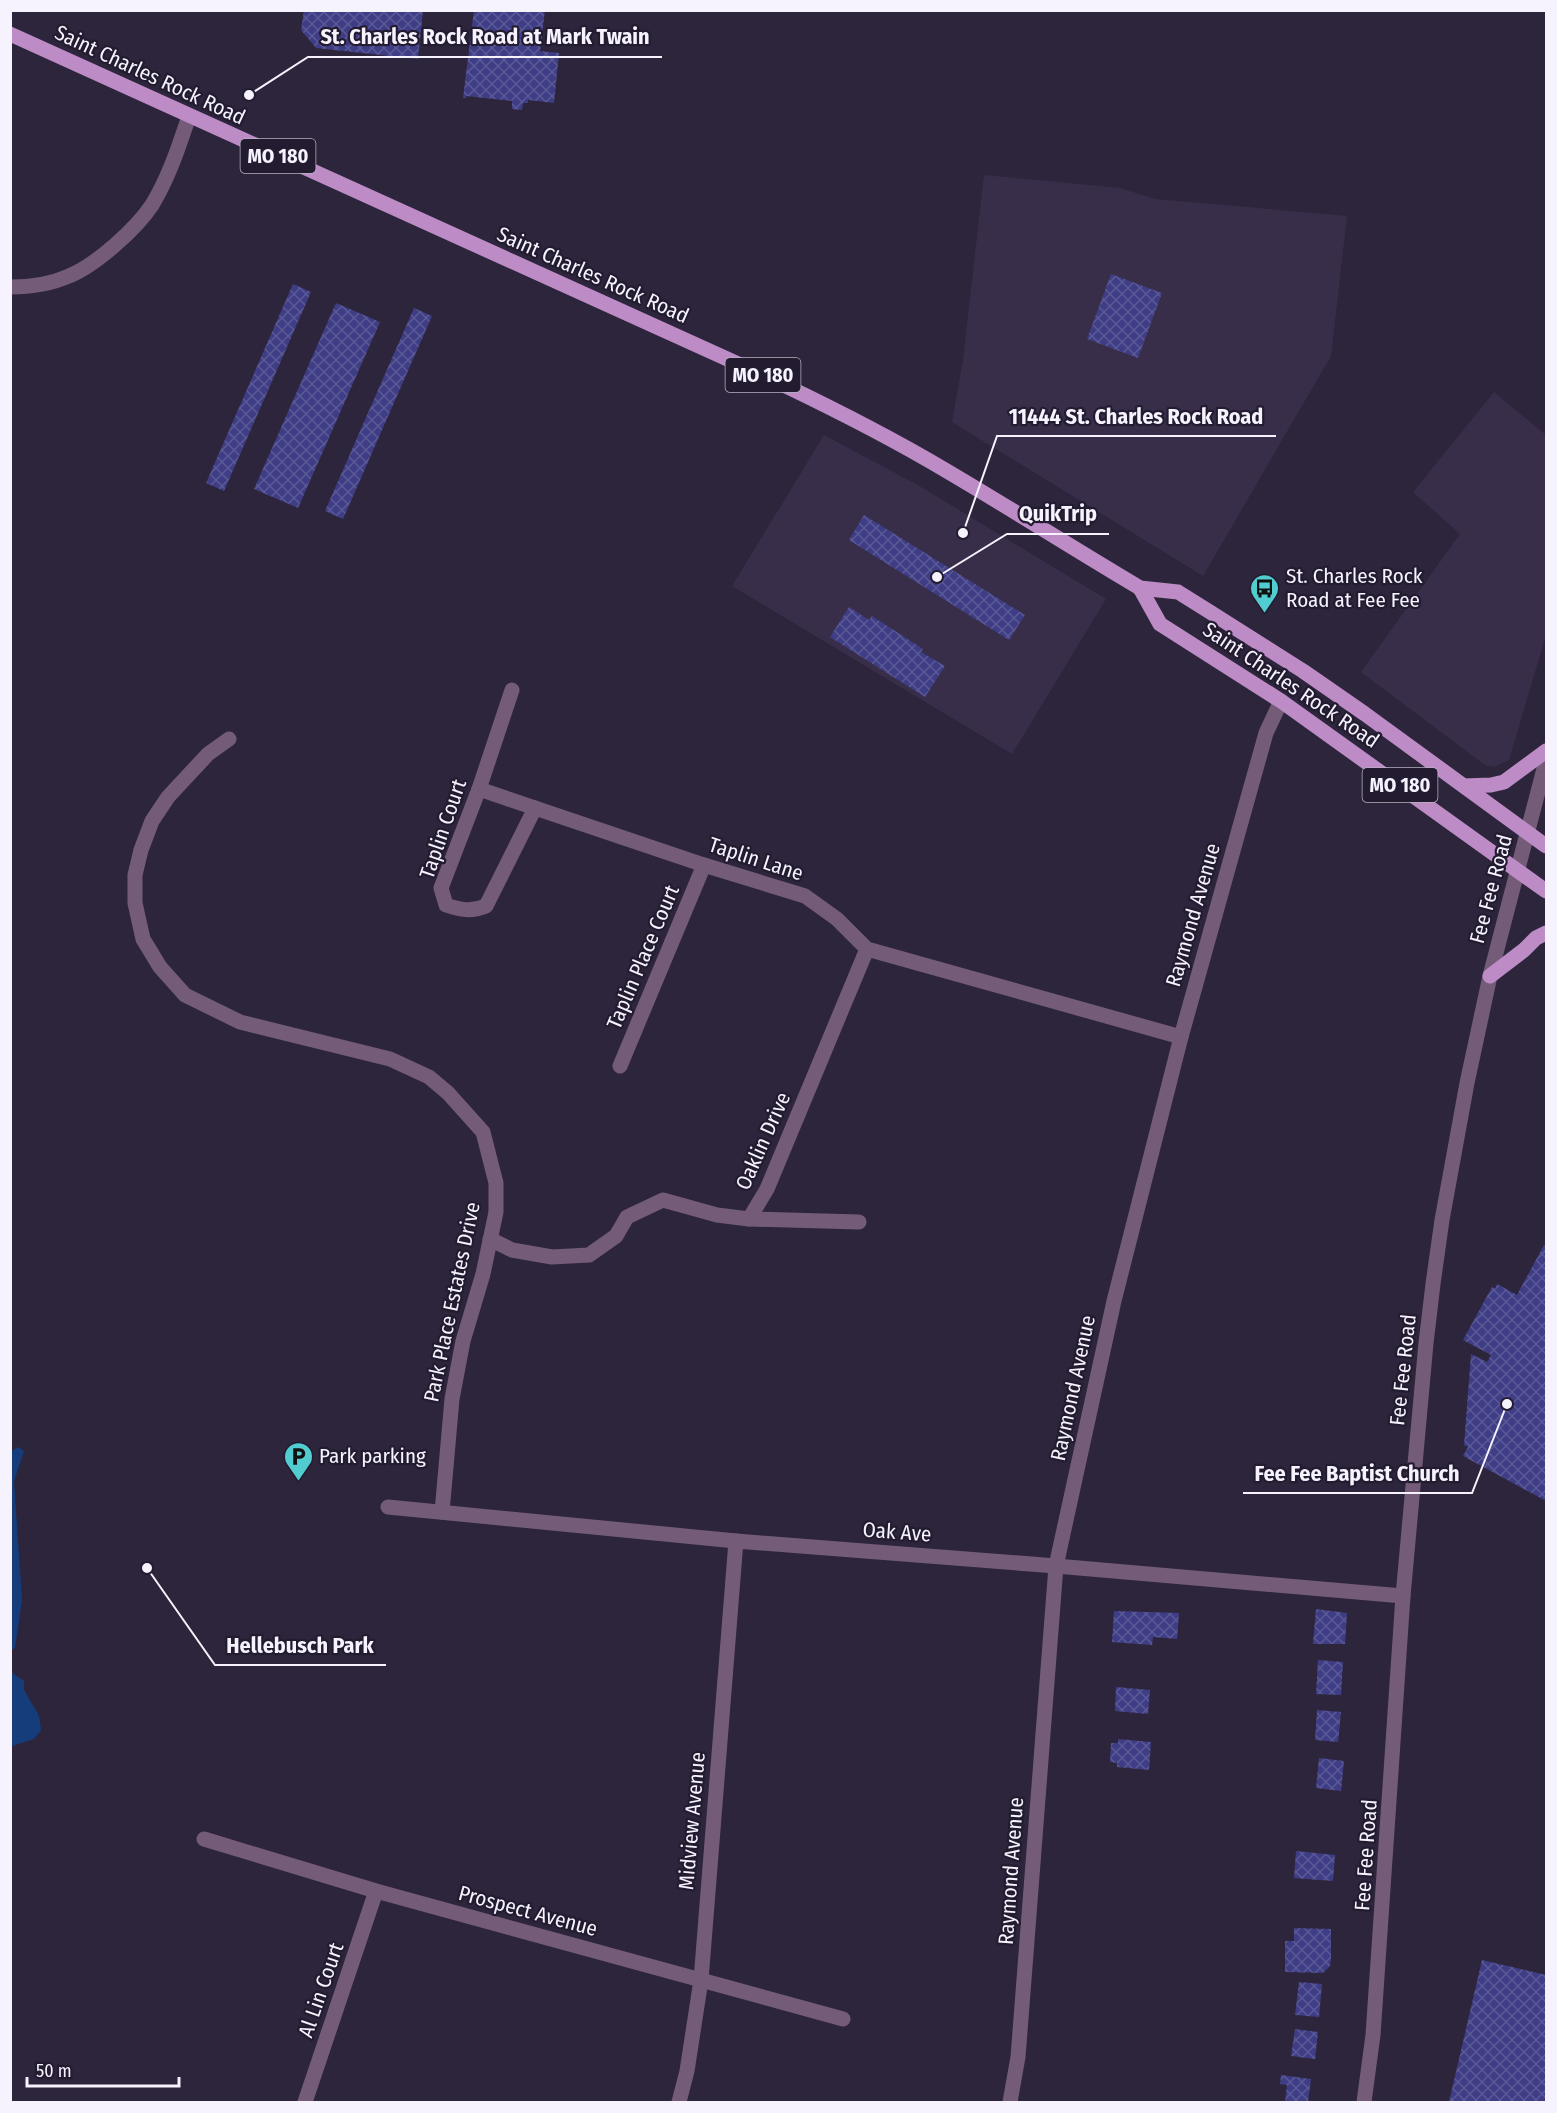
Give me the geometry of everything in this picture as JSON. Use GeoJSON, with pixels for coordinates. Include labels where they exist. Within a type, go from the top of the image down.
{"type":"FeatureCollection","features":[{"type":"Feature","properties":{"kind":"main road","name":"Saint Charles Rock Road"},"geometry":{"type":"LineString","coordinates":[[10,34],[817,400],[929,460],[1140,588],[1178,592],[1303,671],[1546,846]]}},
{"type":"Feature","properties":{"kind":"main road","name":"Saint Charles Rock Road"},"geometry":{"type":"LineString","coordinates":[[1140,588],[1160,624],[1281,701],[1546,891]]}},
{"type":"Feature","properties":{"kind":"main road"},"geometry":{"type":"LineString","coordinates":[[1464,786],[1504,782],[1546,752]]}},
{"type":"Feature","properties":{"kind":"main road"},"geometry":{"type":"LineString","coordinates":[[1490,976],[1536,938],[1546,933]]}},
{"type":"Feature","properties":{"kind":"street"},"geometry":{"type":"LineString","coordinates":[[10,287],[45,284],[70,276],[122,239],[151,206],[170,169],[189,116]]}},
{"type":"Feature","properties":{"kind":"street","name":"Taplin Court"},"geometry":{"type":"LineString","coordinates":[[512,690],[479,789],[441,888],[446,905],[474,911],[486,906],[535,808]]}},
{"type":"Feature","properties":{"kind":"street","name":"Raymond Avenue"},"geometry":{"type":"LineString","coordinates":[[1010,2103],[1018,2057],[1056,1566],[1114,1301],[1181,1037],[1266,733],[1281,701]]}},
{"type":"Feature","properties":{"kind":"street","name":"Park Place Estates Drive"},"geometry":{"type":"LineString","coordinates":[[229,739],[208,754],[168,797],[152,821],[141,849],[135,875],[135,903],[143,939],[160,967],[185,995],[240,1022],[390,1059],[429,1077],[448,1093],[483,1132],[496,1183],[496,1212],[483,1274],[463,1341],[452,1399],[442,1512]]}},
{"type":"Feature","properties":{"kind":"street","name":"Fee Fee Road"},"geometry":{"type":"LineString","coordinates":[[1364,2103],[1376,2001],[1403,1596],[1433,1284],[1465,1094],[1490,976],[1546,761]]}},
{"type":"Feature","properties":{"kind":"street","name":"Taplin Lane"},"geometry":{"type":"LineString","coordinates":[[479,789],[704,865],[805,896],[837,919],[867,949],[1181,1037]]}},
{"type":"Feature","properties":{"kind":"street","name":"Taplin Place Court"},"geometry":{"type":"LineString","coordinates":[[620,1065],[704,865]]}},
{"type":"Feature","properties":{"kind":"street","name":"Oaklin Drive"},"geometry":{"type":"LineString","coordinates":[[490,1239],[512,1250],[552,1257],[589,1255],[616,1236],[627,1217],[663,1200],[717,1215],[749,1219],[767,1190],[867,949]]}},
{"type":"Feature","properties":{"kind":"street"},"geometry":{"type":"LineString","coordinates":[[749,1219],[859,1222]]}},
{"type":"Feature","properties":{"kind":"street","name":"Oak Ave"},"geometry":{"type":"LineString","coordinates":[[388,1507],[736,1541],[1403,1596]]}},
{"type":"Feature","properties":{"kind":"street","name":"Midview Avenue"},"geometry":{"type":"LineString","coordinates":[[679,2103],[687,2071],[701,1980],[736,1541]]}},
{"type":"Feature","properties":{"kind":"street","name":"Prospect Avenue"},"geometry":{"type":"LineString","coordinates":[[204,1839],[376,1892],[843,2019]]}},
{"type":"Feature","properties":{"kind":"street","name":"Al Lin Court"},"geometry":{"type":"LineString","coordinates":[[305,2103],[376,1892]]}},
{"type":"Feature","properties":{"kind":"shaded area"},"geometry":{"type":"Polygon","coordinates":[[[984,175],[1120,188],[1155,199],[1347,216],[1331,356],[1203,576],[952,422],[963,360],[984,175]]]}},
{"type":"Feature","properties":{"kind":"shaded area"},"geometry":{"type":"Polygon","coordinates":[[[1494,392],[1546,435],[1546,635],[1509,760],[1494,767],[1485,765],[1361,672],[1460,534],[1413,492],[1494,392]]]}},
{"type":"Feature","properties":{"kind":"shaded area"},"geometry":{"type":"Polygon","coordinates":[[[824,435],[916,484],[1106,599],[1012,754],[732,586],[824,435]]]}},
{"type":"Feature","properties":{"kind":"water"},"geometry":{"type":"Polygon","coordinates":[[[18,1447],[24,1451],[14,1481],[22,1600],[15,1648],[11,1650],[10,1452],[18,1447]]]}},
{"type":"Feature","properties":{"kind":"water"},"geometry":{"type":"Polygon","coordinates":[[[11,1672],[24,1681],[24,1690],[39,1716],[41,1730],[34,1739],[12,1746],[11,1672]]]}},
{"type":"Feature","properties":{"kind":"building"},"geometry":{"type":"Polygon","coordinates":[[[304,10],[423,10],[418,59],[316,48],[301,30],[304,10]]]}},
{"type":"Feature","properties":{"kind":"building"},"geometry":{"type":"Polygon","coordinates":[[[474,10],[545,10],[540,51],[559,53],[554,103],[528,100],[528,103],[523,103],[522,110],[512,109],[512,101],[466,96],[463,98],[474,10]]]}},
{"type":"Feature","properties":{"kind":"building"},"geometry":{"type":"Polygon","coordinates":[[[1111,274],[1162,293],[1138,358],[1087,339],[1111,274]]]}},
{"type":"Feature","properties":{"kind":"building"},"geometry":{"type":"Polygon","coordinates":[[[293,284],[311,292],[224,491],[206,483],[293,284]]]}},
{"type":"Feature","properties":{"kind":"building"},"geometry":{"type":"Polygon","coordinates":[[[336,303],[380,322],[298,508],[254,489],[336,303]]]}},
{"type":"Feature","properties":{"kind":"building"},"geometry":{"type":"Polygon","coordinates":[[[414,308],[432,316],[343,519],[325,511],[414,308]]]}},
{"type":"Feature","properties":{"kind":"building"},"geometry":{"type":"Polygon","coordinates":[[[864,515],[1025,615],[1009,640],[849,540],[864,515]]]}},
{"type":"Feature","properties":{"kind":"building"},"geometry":{"type":"Polygon","coordinates":[[[849,607],[869,620],[872,616],[923,649],[921,652],[945,666],[925,697],[830,637],[849,607]]]}},
{"type":"Feature","properties":{"kind":"building"},"geometry":{"type":"Polygon","coordinates":[[[1544,1245],[1546,1246],[1546,1501],[1463,1456],[1468,1447],[1464,1445],[1471,1354],[1487,1362],[1491,1355],[1463,1340],[1492,1287],[1495,1289],[1497,1284],[1517,1295],[1544,1245]]]}},
{"type":"Feature","properties":{"kind":"building"},"geometry":{"type":"Polygon","coordinates":[[[1316,1609],[1347,1613],[1345,1644],[1313,1644],[1316,1609]]]}},
{"type":"Feature","properties":{"kind":"building"},"geometry":{"type":"Polygon","coordinates":[[[1114,1611],[1179,1613],[1177,1639],[1153,1637],[1152,1645],[1112,1642],[1114,1611]]]}},
{"type":"Feature","properties":{"kind":"building"},"geometry":{"type":"Polygon","coordinates":[[[1318,1660],[1343,1662],[1341,1695],[1316,1694],[1318,1660]]]}},
{"type":"Feature","properties":{"kind":"building"},"geometry":{"type":"Polygon","coordinates":[[[1116,1687],[1150,1690],[1148,1714],[1115,1711],[1116,1687]]]}},
{"type":"Feature","properties":{"kind":"building"},"geometry":{"type":"Polygon","coordinates":[[[1317,1710],[1341,1712],[1338,1742],[1315,1740],[1317,1710]]]}},
{"type":"Feature","properties":{"kind":"building"},"geometry":{"type":"Polygon","coordinates":[[[1118,1739],[1151,1742],[1149,1770],[1117,1767],[1117,1763],[1110,1762],[1111,1743],[1118,1743],[1118,1739]]]}},
{"type":"Feature","properties":{"kind":"building"},"geometry":{"type":"Polygon","coordinates":[[[1319,1758],[1344,1761],[1341,1791],[1316,1788],[1319,1758]]]}},
{"type":"Feature","properties":{"kind":"building"},"geometry":{"type":"Polygon","coordinates":[[[1296,1851],[1335,1855],[1333,1881],[1294,1878],[1296,1851]]]}},
{"type":"Feature","properties":{"kind":"building"},"geometry":{"type":"Polygon","coordinates":[[[1294,1928],[1331,1929],[1330,1966],[1323,1973],[1285,1972],[1285,1941],[1294,1941],[1294,1928]]]}},
{"type":"Feature","properties":{"kind":"building"},"geometry":{"type":"Polygon","coordinates":[[[1482,1960],[1546,1975],[1546,2102],[1449,2102],[1482,1960]]]}},
{"type":"Feature","properties":{"kind":"building"},"geometry":{"type":"Polygon","coordinates":[[[1299,1982],[1322,1984],[1319,2017],[1295,2015],[1299,1982]]]}},
{"type":"Feature","properties":{"kind":"building"},"geometry":{"type":"Polygon","coordinates":[[[1295,2029],[1318,2032],[1315,2059],[1291,2056],[1295,2029]]]}},
{"type":"Feature","properties":{"kind":"building"},"geometry":{"type":"Polygon","coordinates":[[[1281,2075],[1311,2079],[1308,2102],[1285,2102],[1287,2085],[1280,2084],[1281,2075]]]}},
{"type":"Feature","properties":{"kind":"place","name":"St. Charles Rock Road at Mark Twain"},"geometry":{"type":"Point","coordinates":[249,95]}},
{"type":"Feature","properties":{"kind":"place","name":"11444 St. Charles Rock Road"},"geometry":{"type":"Point","coordinates":[963,533]}},
{"type":"Feature","properties":{"kind":"place","name":"QuikTrip"},"geometry":{"type":"Point","coordinates":[937,577]}},
{"type":"Feature","properties":{"kind":"place","name":"St. Charles Rock Road at Fee Fee"},"geometry":{"type":"Point","coordinates":[1265,614]}},
{"type":"Feature","properties":{"kind":"place","name":"Fee Fee Baptist Church"},"geometry":{"type":"Point","coordinates":[1507,1404]}},
{"type":"Feature","properties":{"kind":"place","name":"Park parking"},"geometry":{"type":"Point","coordinates":[298,1482]}},
{"type":"Feature","properties":{"kind":"place","name":"Hellebusch Park"},"geometry":{"type":"Point","coordinates":[147,1568]}}]}
